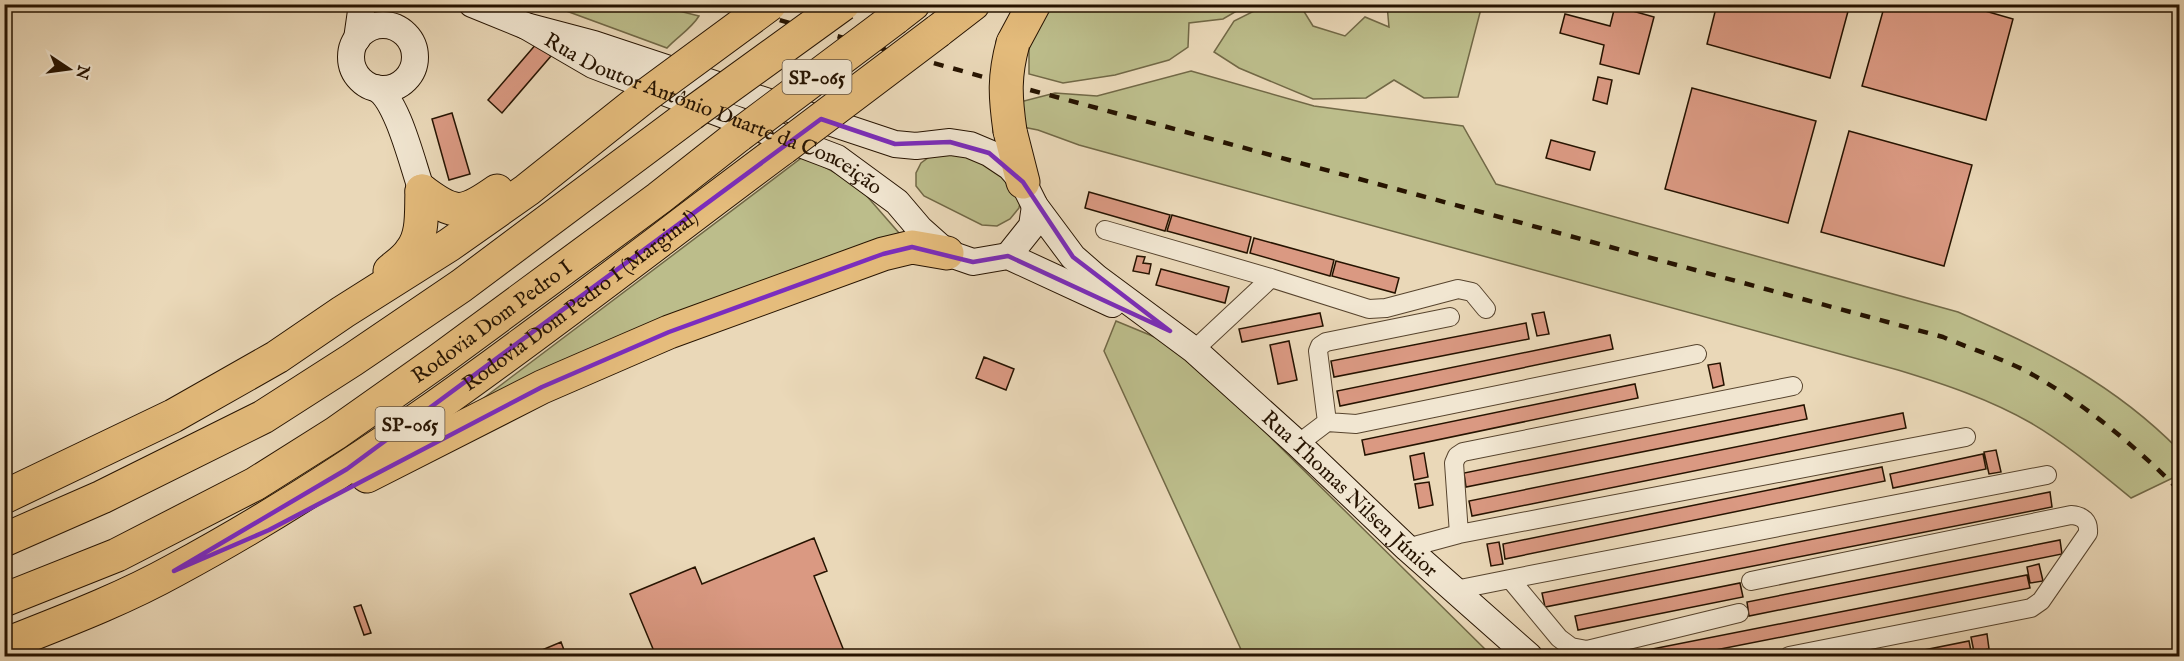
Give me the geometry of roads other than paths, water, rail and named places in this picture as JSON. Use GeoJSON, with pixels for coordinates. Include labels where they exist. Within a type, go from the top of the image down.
{"type":"FeatureCollection","features":[{"type":"Feature","properties":{"kind":"highway"},"geometry":{"type":"LineString","coordinates":[[4,497],[173,416],[276,357],[449,245],[527,190],[645,96],[770,4]]}},
{"type":"Feature","properties":{"kind":"highway","name":"SP-065"},"geometry":{"type":"LineString","coordinates":[[4,540],[102,497],[263,417],[461,286],[843,4]]}},
{"type":"Feature","properties":{"kind":"highway","name":"Rodovia Dom Pedro I (Marginal)"},"geometry":{"type":"LineString","coordinates":[[4,645],[102,605],[174,571],[346,469],[510,353],[973,4]]}},
{"type":"Feature","properties":{"kind":"highway"},"geometry":{"type":"LineString","coordinates":[[1029,194],[1010,131],[1006,69],[1013,42],[1034,4]]}},
{"type":"Feature","properties":{"kind":"highway","name":"Rodovia Dom Pedro I"},"geometry":{"type":"LineString","coordinates":[[4,600],[117,555],[255,484],[336,434],[659,198],[904,11]]}},
{"type":"Feature","properties":{"kind":"highway"},"geometry":{"type":"LineString","coordinates":[[422,191],[449,209],[464,210],[479,204],[585,130],[606,128]]}},
{"type":"Feature","properties":{"kind":"highway"},"geometry":{"type":"LineString","coordinates":[[343,312],[416,245],[421,225],[422,191]]}},
{"type":"Feature","properties":{"kind":"highway"},"geometry":{"type":"LineString","coordinates":[[174,571],[269,530],[389,464],[542,387],[669,332],[883,254],[912,247],[947,253]]}},
{"type":"Feature","properties":{"kind":"street"},"geometry":{"type":"LineString","coordinates":[[357,39],[362,4]]}},
{"type":"Feature","properties":{"kind":"street"},"geometry":{"type":"LineString","coordinates":[[393,4],[397,18],[411,40],[415,60],[399,93],[402,130]]}},
{"type":"Feature","properties":{"kind":"street","name":"Rua Doutor Antônio Duarte da Conceição"},"geometry":{"type":"LineString","coordinates":[[472,4],[526,26],[594,44],[895,144],[916,146]]}},
{"type":"Feature","properties":{"kind":"street"},"geometry":{"type":"LineString","coordinates":[[404,32],[384,25],[364,31],[353,47],[352,64],[360,80],[381,91],[389,102],[402,130],[422,191]]}},
{"type":"Feature","properties":{"kind":"street","name":"Rua Doutor Antônio Duarte da Conceição"},"geometry":{"type":"LineString","coordinates":[[526,26],[593,65],[837,158],[897,201],[920,229],[947,253]]}},
{"type":"Feature","properties":{"kind":"street"},"geometry":{"type":"LineString","coordinates":[[375,88],[392,88],[406,79]]}},
{"type":"Feature","properties":{"kind":"street","name":"Rua Thomas Nilsen Júnior"},"geometry":{"type":"LineString","coordinates":[[916,146],[950,142],[970,145],[989,153],[1010,167],[1073,257],[1097,278],[1194,350],[1298,444],[1407,548],[1529,657]]}},
{"type":"Feature","properties":{"kind":"street"},"geometry":{"type":"LineString","coordinates":[[947,253],[973,262],[1008,256],[1032,226],[1029,194]]}},
{"type":"Feature","properties":{"kind":"street"},"geometry":{"type":"LineString","coordinates":[[1105,230],[1369,309],[1377,310],[1458,289],[1472,292],[1486,309]]}},
{"type":"Feature","properties":{"kind":"street","name":"Rua Thomas Nilsen Júnior"},"geometry":{"type":"LineString","coordinates":[[1008,256],[1170,331]]}},
{"type":"Feature","properties":{"kind":"street"},"geometry":{"type":"LineString","coordinates":[[1194,350],[1271,278]]}},
{"type":"Feature","properties":{"kind":"street"},"geometry":{"type":"LineString","coordinates":[[1327,422],[1318,351],[1320,346],[1326,342],[1450,317]]}},
{"type":"Feature","properties":{"kind":"street"},"geometry":{"type":"LineString","coordinates":[[1298,444],[1327,422],[1356,424],[1697,354]]}},
{"type":"Feature","properties":{"kind":"street"},"geometry":{"type":"LineString","coordinates":[[1460,534],[1454,463],[1457,456],[1463,452],[1793,386]]}},
{"type":"Feature","properties":{"kind":"street"},"geometry":{"type":"LineString","coordinates":[[1407,548],[1460,534],[1966,437]]}},
{"type":"Feature","properties":{"kind":"street"},"geometry":{"type":"LineString","coordinates":[[1455,590],[2046,475]]}},
{"type":"Feature","properties":{"kind":"street"},"geometry":{"type":"LineString","coordinates":[[1751,581],[2071,515],[2084,519],[2089,525],[2088,533],[2041,601],[2031,608],[1789,657]]}},
{"type":"Feature","properties":{"kind":"street"},"geometry":{"type":"LineString","coordinates":[[1510,579],[1559,638],[1571,647],[1587,650],[1739,613]]}},
{"type":"Feature","properties":{"kind":"railway"},"geometry":{"type":"LineString","coordinates":[[722,4],[1023,88],[1943,337],[2018,367],[2049,384],[2108,426],[2180,491]]}}]}
